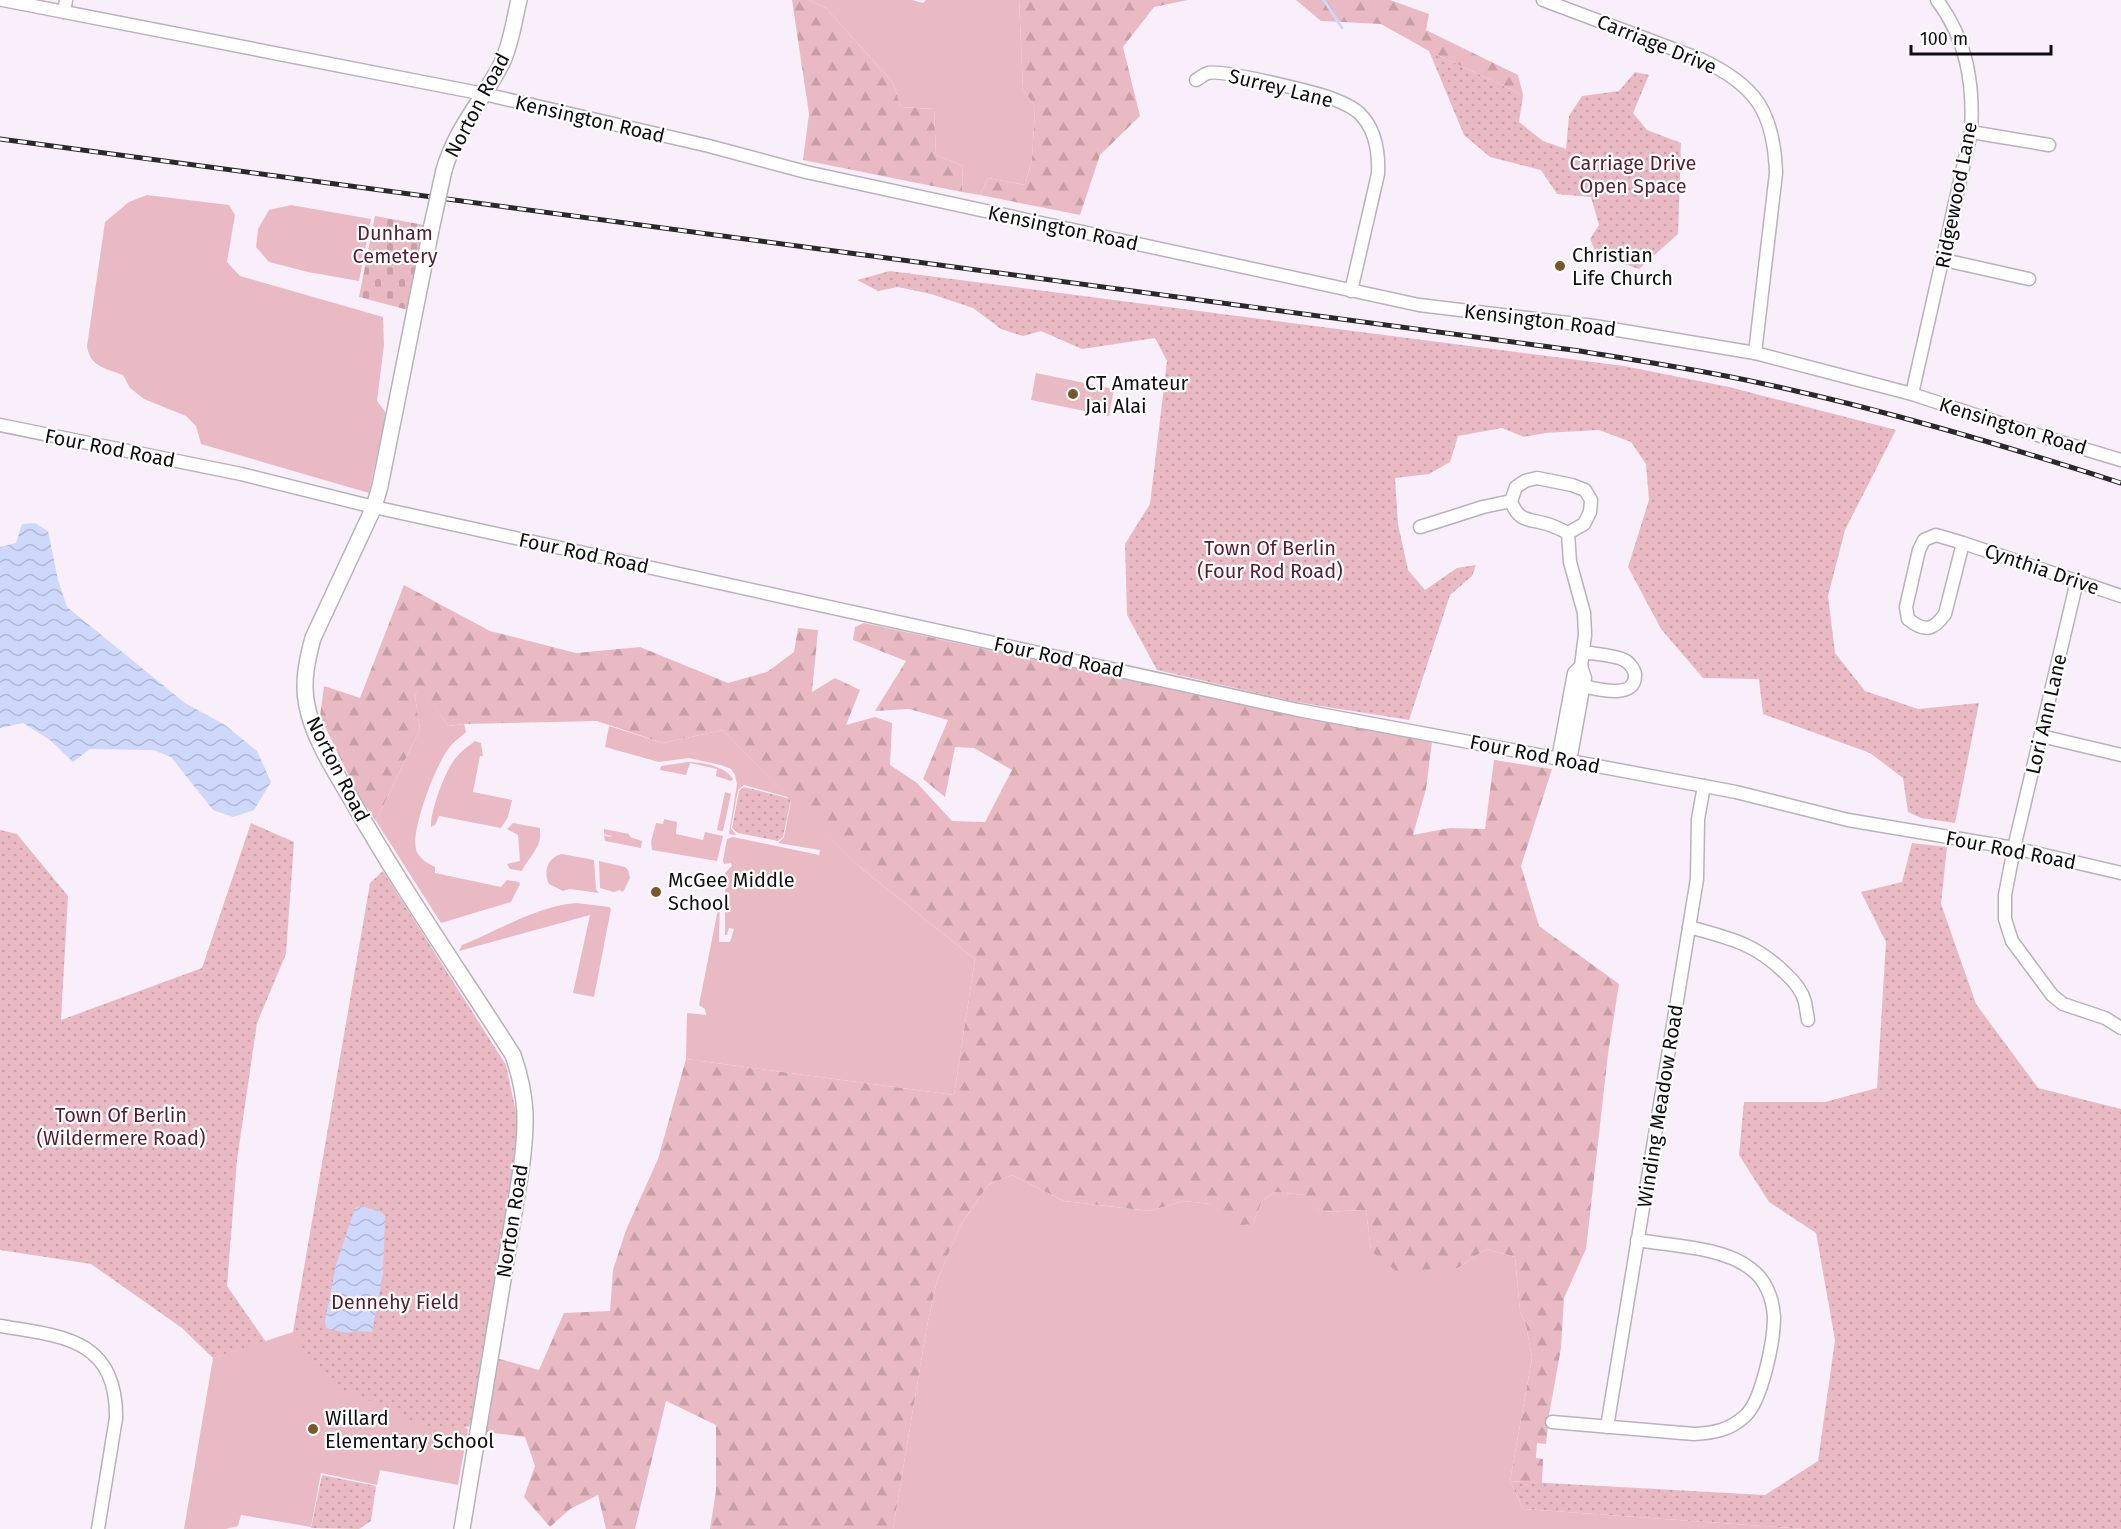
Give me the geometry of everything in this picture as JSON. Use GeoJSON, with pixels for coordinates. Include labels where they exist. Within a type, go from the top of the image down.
{"type":"FeatureCollection","features":[{"type":"Feature","properties":{"kind":"main road","name":"Norton Road"},"geometry":{"type":"LineString","coordinates":[[462,1529],[526,1130],[526,1111],[520,1076],[513,1055],[358,811],[318,738],[307,706],[305,684],[307,660],[313,638],[374,507],[387,456],[444,170],[460,129],[503,61],[510,42],[519,0]]}},
{"type":"Feature","properties":{"kind":"street","name":"Kensington Road"},"geometry":{"type":"LineString","coordinates":[[3,0],[65,6],[484,94],[709,146],[806,172],[1419,305],[1594,326],[1755,352],[1912,394],[2121,460]]}},
{"type":"Feature","properties":{"kind":"street","name":"Carriage Drive"},"geometry":{"type":"LineString","coordinates":[[1543,0],[1722,69],[1744,85],[1759,102],[1769,124],[1775,147],[1776,173],[1755,352]]}},
{"type":"Feature","properties":{"kind":"street","name":"Ridgewood Lane"},"geometry":{"type":"LineString","coordinates":[[1912,394],[1971,132],[1973,101],[1969,71],[1961,40],[1946,11],[1937,0]]}},
{"type":"Feature","properties":{"kind":"street","name":"Surrey Lane"},"geometry":{"type":"LineString","coordinates":[[1196,80],[1208,73],[1228,73],[1330,98],[1354,109],[1369,126],[1379,156],[1378,174],[1351,291]]}},
{"type":"Feature","properties":{"kind":"street"},"geometry":{"type":"LineString","coordinates":[[1971,132],[2049,145]]}},
{"type":"Feature","properties":{"kind":"street"},"geometry":{"type":"LineString","coordinates":[[1944,260],[2029,279]]}},
{"type":"Feature","properties":{"kind":"street","name":"Four Rod Road"},"geometry":{"type":"LineString","coordinates":[[0,425],[241,474],[374,507],[1298,710],[1755,796],[1848,820],[2014,848],[2121,873]]}},
{"type":"Feature","properties":{"kind":"street"},"geometry":{"type":"LineString","coordinates":[[1537,478],[1585,490],[1591,500],[1590,512],[1584,524],[1568,533],[1549,525],[1524,520],[1514,511],[1511,501],[1516,487],[1537,478]]}},
{"type":"Feature","properties":{"kind":"street"},"geometry":{"type":"LineString","coordinates":[[1420,527],[1483,507],[1511,501]]}},
{"type":"Feature","properties":{"kind":"street"},"geometry":{"type":"LineString","coordinates":[[1564,760],[1585,678],[1581,666],[1584,613],[1570,562],[1568,533]]}},
{"type":"Feature","properties":{"kind":"street","name":"Cynthia Drive"},"geometry":{"type":"LineString","coordinates":[[1963,543],[1945,614],[1938,624],[1928,628],[1916,626],[1908,619],[1906,608],[1918,550],[1924,540],[1936,535],[1963,543],[2077,581],[2121,597]]}},
{"type":"Feature","properties":{"kind":"street","name":"Lori Ann Lane"},"geometry":{"type":"LineString","coordinates":[[2077,581],[2014,848],[2005,895],[2006,919],[2012,941],[2025,962],[2052,995],[2063,1004],[2105,1018],[2121,1028]]}},
{"type":"Feature","properties":{"kind":"street"},"geometry":{"type":"LineString","coordinates":[[1583,652],[1624,660],[1632,667],[1635,675],[1632,684],[1624,691],[1613,692],[1583,686]]}},
{"type":"Feature","properties":{"kind":"street"},"geometry":{"type":"LineString","coordinates":[[1564,760],[1574,673],[1581,666]]}},
{"type":"Feature","properties":{"kind":"street"},"geometry":{"type":"LineString","coordinates":[[2041,736],[2121,755]]}},
{"type":"Feature","properties":{"kind":"street","name":"Winding Meadow Road"},"geometry":{"type":"LineString","coordinates":[[1607,1427],[1697,879],[1698,828],[1704,786]]}},
{"type":"Feature","properties":{"kind":"street"},"geometry":{"type":"LineString","coordinates":[[1689,927],[1753,947],[1773,962],[1794,982],[1805,1000],[1808,1020]]}},
{"type":"Feature","properties":{"kind":"street"},"geometry":{"type":"LineString","coordinates":[[1552,1422],[1694,1434],[1713,1433],[1731,1427],[1746,1415],[1756,1401],[1762,1387],[1774,1318],[1772,1301],[1766,1285],[1753,1270],[1738,1260],[1720,1254],[1637,1240]]}},
{"type":"Feature","properties":{"kind":"street"},"geometry":{"type":"LineString","coordinates":[[0,1326],[74,1341],[86,1348],[106,1371],[113,1385],[117,1401],[116,1418],[98,1529]]}},
{"type":"Feature","properties":{"kind":"green space"},"geometry":{"type":"Polygon","coordinates":[[[792,0],[809,0],[826,8],[893,83],[901,107],[934,109],[936,155],[963,166],[962,192],[803,160],[809,114],[792,0]]]}},
{"type":"Feature","properties":{"kind":"green space"},"geometry":{"type":"Polygon","coordinates":[[[809,0],[912,0],[923,3],[926,0],[1019,0],[1023,89],[1035,107],[1032,159],[1025,185],[988,178],[980,195],[962,192],[963,166],[936,155],[934,109],[901,107],[893,83],[826,8],[809,0]]]}},
{"type":"Feature","properties":{"kind":"green space"},"geometry":{"type":"Polygon","coordinates":[[[1019,0],[1188,0],[1154,7],[1123,47],[1140,116],[1100,155],[1080,215],[980,195],[988,178],[1025,185],[1032,159],[1035,107],[1023,89],[1019,0]]]}},
{"type":"Feature","properties":{"kind":"green space"},"geometry":{"type":"Polygon","coordinates":[[[1296,0],[1390,0],[1429,14],[1426,30],[1518,75],[1523,95],[1429,51],[1381,24],[1321,21],[1296,0]]]}},
{"type":"Feature","properties":{"kind":"green space","name":"Carriage Drive Open Space"},"geometry":{"type":"Polygon","coordinates":[[[1429,51],[1523,95],[1519,122],[1543,141],[1566,149],[1569,116],[1582,96],[1619,91],[1635,72],[1649,75],[1633,113],[1647,130],[1681,143],[1678,234],[1639,269],[1597,255],[1590,239],[1599,225],[1591,197],[1557,194],[1541,170],[1490,157],[1464,135],[1429,51]]]}},
{"type":"Feature","properties":{"kind":"green space"},"geometry":{"type":"Polygon","coordinates":[[[147,195],[229,205],[235,215],[227,262],[240,276],[383,317],[384,345],[377,401],[386,413],[369,493],[201,444],[196,426],[186,416],[144,399],[130,388],[123,375],[99,366],[91,358],[87,346],[105,222],[129,202],[147,195]]]}},
{"type":"Feature","properties":{"kind":"green space"},"geometry":{"type":"Polygon","coordinates":[[[291,205],[371,219],[359,281],[269,262],[256,247],[258,229],[269,210],[291,205]]]}},
{"type":"Feature","properties":{"kind":"green space","name":"Dunham Cemetery"},"geometry":{"type":"Polygon","coordinates":[[[375,216],[424,225],[408,310],[359,297],[375,216]]]}},
{"type":"Feature","properties":{"kind":"green space","name":"Town Of Berlin (Four Rod Road)"},"geometry":{"type":"Polygon","coordinates":[[[890,271],[1624,366],[1729,387],[1896,430],[1845,530],[1828,596],[1835,653],[1865,691],[1918,709],[1979,703],[1955,823],[1921,818],[1908,812],[1903,778],[1870,753],[1763,714],[1759,679],[1703,678],[1661,629],[1628,567],[1649,500],[1646,464],[1631,442],[1599,430],[1545,433],[1524,437],[1502,428],[1458,436],[1450,462],[1429,474],[1395,478],[1398,524],[1408,570],[1425,590],[1457,568],[1476,565],[1472,576],[1450,595],[1409,720],[1296,702],[1157,670],[1127,615],[1125,544],[1150,504],[1167,361],[1155,338],[1082,349],[1041,331],[1023,336],[1001,329],[973,308],[931,294],[898,287],[878,291],[857,280],[890,271]]]}},
{"type":"Feature","properties":{"kind":"green space","name":"CT Amateur Jai Alai"},"geometry":{"type":"Polygon","coordinates":[[[1036,373],[1114,389],[1109,416],[1031,400],[1036,373]]]}},
{"type":"Feature","properties":{"kind":"green space"},"geometry":{"type":"Polygon","coordinates":[[[404,585],[490,631],[576,653],[640,647],[728,683],[767,672],[794,652],[798,628],[818,630],[812,692],[835,678],[860,690],[846,725],[875,717],[892,723],[890,765],[917,783],[952,821],[985,822],[1012,770],[974,748],[955,747],[945,797],[923,779],[948,720],[909,709],[875,711],[906,661],[853,640],[855,627],[864,623],[1194,694],[1432,741],[1426,789],[1413,835],[1450,828],[1485,829],[1494,760],[1552,769],[1521,866],[1539,926],[1619,984],[1608,1054],[1586,1249],[1564,1298],[1561,1348],[1546,1444],[1537,1443],[1536,1458],[1543,1459],[1542,1483],[1510,1481],[1532,1358],[1526,1325],[1520,1311],[1515,1257],[1486,1249],[1458,1268],[1396,1271],[1371,1251],[1366,1210],[1319,1212],[1305,1195],[1275,1192],[1262,1201],[1253,1224],[1232,1226],[1211,1204],[1183,1201],[1150,1211],[1064,1201],[1012,1175],[988,1185],[960,1226],[937,1281],[927,1326],[893,1529],[710,1529],[716,1491],[716,1425],[666,1401],[635,1529],[606,1529],[598,1495],[570,1509],[550,1527],[524,1497],[535,1466],[525,1437],[486,1432],[496,1358],[539,1370],[564,1313],[610,1311],[613,1270],[626,1230],[658,1159],[686,1059],[954,1095],[975,959],[862,869],[799,809],[723,730],[663,743],[597,721],[448,726],[420,685],[415,696],[420,729],[376,821],[358,795],[320,716],[324,686],[360,698],[404,585]]]}},
{"type":"Feature","properties":{"kind":"green space"},"geometry":{"type":"Polygon","coordinates":[[[420,684],[448,726],[464,724],[466,732],[449,748],[432,782],[417,827],[415,840],[417,852],[423,860],[435,867],[435,873],[501,887],[507,880],[520,884],[511,902],[441,923],[376,821],[420,729],[415,696],[420,684]]]}},
{"type":"Feature","properties":{"kind":"green space"},"geometry":{"type":"Polygon","coordinates":[[[609,726],[663,743],[723,730],[862,869],[975,959],[954,1095],[686,1059],[687,1013],[706,1015],[705,1009],[699,1005],[720,899],[719,942],[730,942],[734,929],[729,928],[725,935],[725,873],[732,866],[731,863],[724,864],[723,861],[727,839],[733,837],[819,855],[820,850],[778,843],[784,837],[791,801],[787,797],[744,785],[738,790],[731,828],[736,835],[729,834],[737,784],[731,769],[689,758],[659,762],[605,747],[609,726]]]}},
{"type":"Feature","properties":{"kind":"green space"},"geometry":{"type":"Polygon","coordinates":[[[475,741],[481,743],[483,756],[480,756],[473,792],[512,800],[508,817],[501,828],[439,816],[435,825],[431,827],[435,803],[450,766],[459,754],[475,741]]]}},
{"type":"Feature","properties":{"kind":"green space"},"geometry":{"type":"Polygon","coordinates":[[[688,762],[719,768],[733,779],[731,781],[716,776],[717,769],[690,763],[686,775],[660,770],[661,766],[688,762]]]}},
{"type":"Feature","properties":{"kind":"green space"},"geometry":{"type":"Polygon","coordinates":[[[744,787],[791,799],[783,837],[778,841],[738,833],[732,828],[739,791],[744,787]]]}},
{"type":"Feature","properties":{"kind":"green space"},"geometry":{"type":"Polygon","coordinates":[[[725,792],[731,794],[723,831],[717,830],[725,792]]]}},
{"type":"Feature","properties":{"kind":"green space"},"geometry":{"type":"Polygon","coordinates":[[[664,819],[677,822],[676,834],[703,840],[705,832],[723,836],[717,861],[652,850],[651,842],[656,823],[663,824],[664,819]]]}},
{"type":"Feature","properties":{"kind":"green space","name":"Town Of Berlin (Wildermere Road)"},"geometry":{"type":"Polygon","coordinates":[[[251,823],[294,842],[286,954],[257,1023],[237,1160],[227,1286],[266,1342],[213,1358],[182,1328],[91,1264],[0,1250],[0,830],[17,834],[68,896],[61,1020],[202,968],[251,823]]]}},
{"type":"Feature","properties":{"kind":"green space"},"geometry":{"type":"Polygon","coordinates":[[[513,823],[540,828],[539,843],[522,871],[510,869],[507,864],[520,861],[518,835],[507,829],[513,823]]]}},
{"type":"Feature","properties":{"kind":"green space"},"geometry":{"type":"Polygon","coordinates":[[[604,829],[629,834],[630,837],[642,841],[641,848],[605,841],[604,835],[612,836],[604,834],[604,829]]]}},
{"type":"Feature","properties":{"kind":"green space"},"geometry":{"type":"Polygon","coordinates":[[[1912,843],[1947,847],[1941,904],[1976,1004],[2038,1088],[2121,1109],[2121,1529],[1805,1529],[1523,1509],[1510,1481],[1765,1495],[1818,1461],[1835,1340],[1816,1233],[1769,1202],[1739,1155],[1744,1102],[1825,1102],[1877,1088],[1886,942],[1861,892],[1902,882],[1912,843]]]}},
{"type":"Feature","properties":{"kind":"green space"},"geometry":{"type":"Polygon","coordinates":[[[562,854],[594,860],[596,889],[599,893],[570,889],[563,891],[549,884],[548,865],[553,858],[562,854]]]}},
{"type":"Feature","properties":{"kind":"green space"},"geometry":{"type":"Polygon","coordinates":[[[599,861],[625,867],[628,870],[630,878],[623,892],[600,888],[599,861]]]}},
{"type":"Feature","properties":{"kind":"green space","name":"Dennehy Field"},"geometry":{"type":"Polygon","coordinates":[[[383,871],[506,1065],[519,1126],[473,1426],[431,1431],[391,1409],[345,1391],[318,1372],[293,1332],[370,883],[383,871]]]}},
{"type":"Feature","properties":{"kind":"green space"},"geometry":{"type":"Polygon","coordinates":[[[577,903],[611,909],[594,997],[573,993],[590,915],[459,951],[462,945],[533,914],[577,903]]]}},
{"type":"Feature","properties":{"kind":"green space"},"geometry":{"type":"Polygon","coordinates":[[[1012,1175],[1064,1201],[1150,1211],[1183,1201],[1211,1204],[1253,1224],[1262,1201],[1275,1192],[1306,1195],[1319,1212],[1366,1210],[1371,1250],[1458,1268],[1486,1249],[1515,1257],[1520,1311],[1526,1325],[1532,1358],[1510,1481],[1523,1509],[1805,1529],[893,1529],[927,1326],[937,1281],[960,1226],[988,1185],[1012,1175]]]}},
{"type":"Feature","properties":{"kind":"green space","name":"Willard Elementary School"},"geometry":{"type":"Polygon","coordinates":[[[293,1332],[468,1429],[458,1485],[380,1470],[377,1485],[321,1473],[311,1527],[241,1515],[238,1526],[226,1529],[184,1529],[213,1358],[293,1332]]]}},
{"type":"Feature","properties":{"kind":"green space"},"geometry":{"type":"Polygon","coordinates":[[[322,1475],[376,1486],[371,1521],[359,1529],[311,1528],[322,1475]]]}},
{"type":"Feature","properties":{"kind":"water"},"geometry":{"type":"Polygon","coordinates":[[[35,523],[48,531],[58,580],[67,607],[185,703],[225,725],[257,751],[271,782],[254,810],[233,817],[213,810],[171,757],[153,750],[90,749],[73,762],[50,740],[23,723],[0,728],[0,547],[16,543],[22,524],[35,523]]]}},
{"type":"Feature","properties":{"kind":"water"},"geometry":{"type":"Polygon","coordinates":[[[360,1206],[380,1211],[385,1216],[383,1274],[372,1332],[347,1333],[326,1328],[325,1321],[336,1265],[355,1208],[360,1206]]]}},
{"type":"Feature","properties":{"kind":"waterway"},"geometry":{"type":"LineString","coordinates":[[1324,0],[1342,28]]}},
{"type":"Feature","properties":{"kind":"railway"},"geometry":{"type":"LineString","coordinates":[[0,139],[1580,351],[1738,378],[1806,393],[1896,416],[2121,483]]}},
{"type":"Feature","properties":{"kind":"place","name":"Christian Life Church"},"geometry":{"type":"Point","coordinates":[1560,266]}},
{"type":"Feature","properties":{"kind":"place","name":"CT Amateur Jai Alai"},"geometry":{"type":"Point","coordinates":[1073,394]}},
{"type":"Feature","properties":{"kind":"place","name":"McGee Middle School"},"geometry":{"type":"Point","coordinates":[656,892]}},
{"type":"Feature","properties":{"kind":"place","name":"Willard Elementary School"},"geometry":{"type":"Point","coordinates":[313,1429]}}]}
